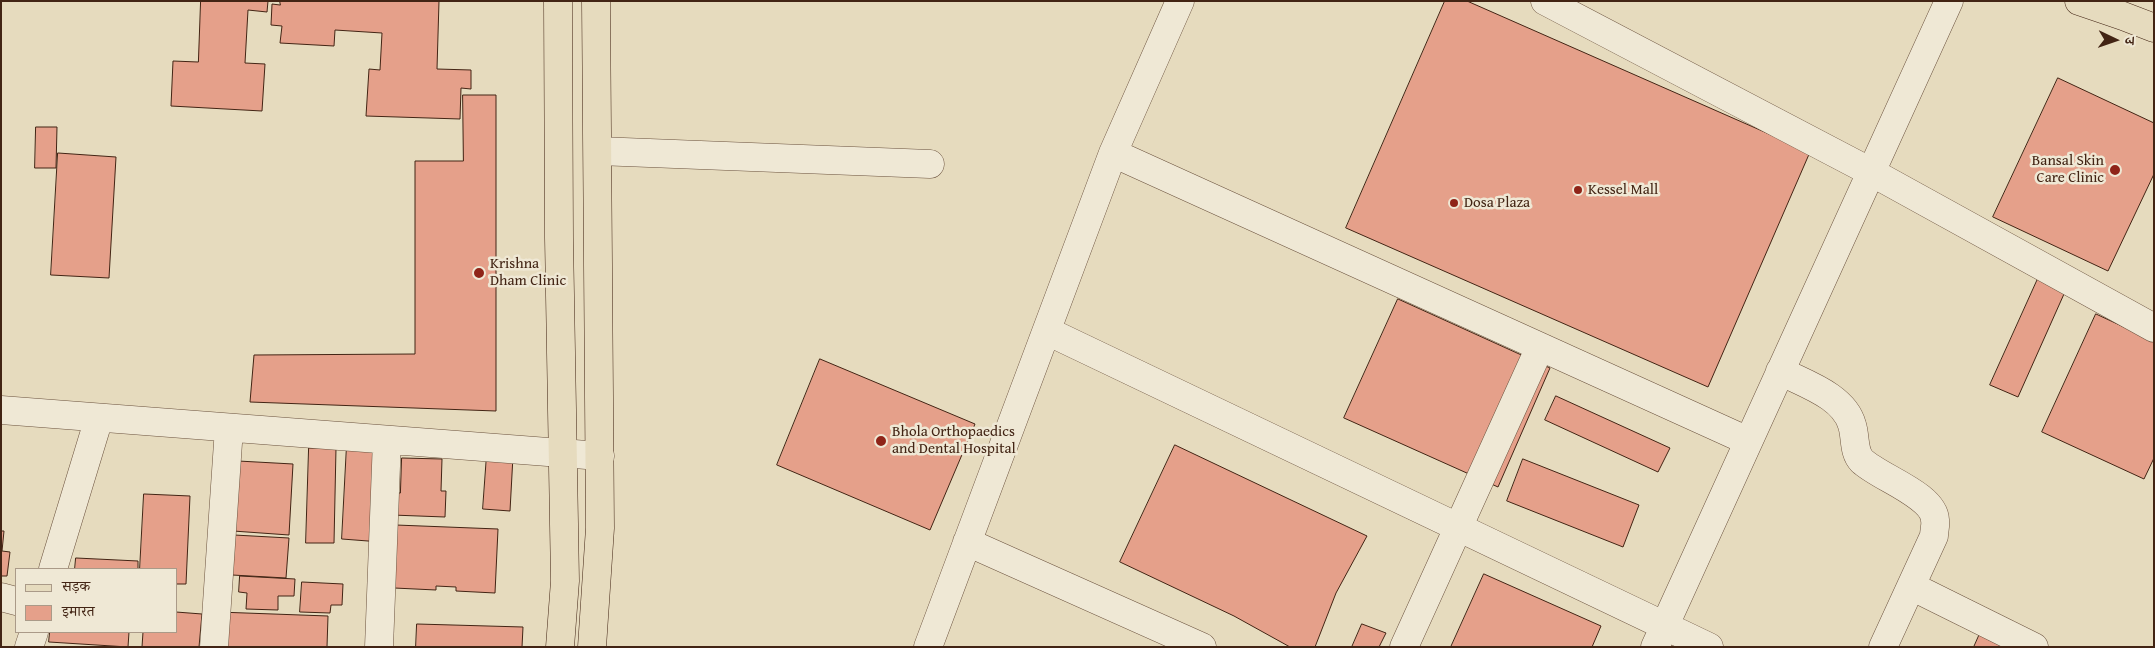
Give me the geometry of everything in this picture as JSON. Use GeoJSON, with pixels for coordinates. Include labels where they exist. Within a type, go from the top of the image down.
{"type":"FeatureCollection","features":[{"type":"Feature","properties":{"kind":"main road"},"geometry":{"type":"LineString","coordinates":[[558,1],[559,238],[565,581],[560,647]]}},
{"type":"Feature","properties":{"kind":"main road"},"geometry":{"type":"LineString","coordinates":[[592,647],[600,528],[596,1]]}},
{"type":"Feature","properties":{"kind":"main road"},"geometry":{"type":"LineString","coordinates":[[2079,1],[2154,28]]}},
{"type":"Feature","properties":{"kind":"street"},"geometry":{"type":"LineString","coordinates":[[928,647],[1113,153],[1180,1]]}},
{"type":"Feature","properties":{"kind":"street"},"geometry":{"type":"LineString","coordinates":[[1545,1],[1871,172],[2154,328]]}},
{"type":"Feature","properties":{"kind":"street"},"geometry":{"type":"LineString","coordinates":[[1659,637],[1949,1]]}},
{"type":"Feature","properties":{"kind":"street"},"geometry":{"type":"LineString","coordinates":[[598,151],[930,164]]}},
{"type":"Feature","properties":{"kind":"street"},"geometry":{"type":"LineString","coordinates":[[1113,153],[1748,441]]}},
{"type":"Feature","properties":{"kind":"street"},"geometry":{"type":"LineString","coordinates":[[1047,331],[1458,526],[1659,637],[1709,647]]}},
{"type":"Feature","properties":{"kind":"street"},"geometry":{"type":"LineString","coordinates":[[1404,647],[1540,347]]}},
{"type":"Feature","properties":{"kind":"street"},"geometry":{"type":"LineString","coordinates":[[1780,371],[1829,396],[1845,409],[1852,425],[1860,460],[1873,470],[1914,492],[1927,503],[1936,518],[1934,536],[1883,647]]}},
{"type":"Feature","properties":{"kind":"street"},"geometry":{"type":"LineString","coordinates":[[1,410],[600,456]]}},
{"type":"Feature","properties":{"kind":"street"},"geometry":{"type":"LineString","coordinates":[[53,568],[99,418]]}},
{"type":"Feature","properties":{"kind":"street"},"geometry":{"type":"LineString","coordinates":[[214,647],[229,428]]}},
{"type":"Feature","properties":{"kind":"street"},"geometry":{"type":"LineString","coordinates":[[379,647],[387,440]]}},
{"type":"Feature","properties":{"kind":"street"},"geometry":{"type":"LineString","coordinates":[[967,542],[1202,647]]}},
{"type":"Feature","properties":{"kind":"street"},"geometry":{"type":"LineString","coordinates":[[1911,586],[2034,647]]}},
{"type":"Feature","properties":{"kind":"street"},"geometry":{"type":"LineString","coordinates":[[1,597],[15,601]]}},
{"type":"Feature","properties":{"kind":"street"},"geometry":{"type":"LineString","coordinates":[[29,647],[34,633]]}},
{"type":"Feature","properties":{"kind":"building"},"geometry":{"type":"Polygon","coordinates":[[[201,1],[268,1],[267,12],[248,10],[245,63],[265,64],[262,111],[171,106],[173,61],[198,62],[201,1]]]}},
{"type":"Feature","properties":{"kind":"building"},"geometry":{"type":"Polygon","coordinates":[[[280,1],[439,1],[437,69],[471,70],[471,89],[461,88],[460,119],[366,116],[369,69],[380,70],[382,33],[335,30],[334,46],[280,43],[282,26],[271,25],[272,4],[280,5],[280,1]]]}},
{"type":"Feature","properties":{"kind":"building","name":"Kessel Mall"},"geometry":{"type":"Polygon","coordinates":[[[1445,1],[1467,1],[1810,152],[1708,387],[1346,228],[1445,1]]]}},
{"type":"Feature","properties":{"kind":"building"},"geometry":{"type":"Polygon","coordinates":[[[2058,78],[2154,123],[2154,174],[2108,271],[1993,217],[2058,78]]]}},
{"type":"Feature","properties":{"kind":"building"},"geometry":{"type":"Polygon","coordinates":[[[463,95],[496,95],[496,411],[250,402],[254,355],[415,354],[415,161],[463,161],[463,95]]]}},
{"type":"Feature","properties":{"kind":"building"},"geometry":{"type":"Polygon","coordinates":[[[36,127],[57,127],[56,168],[35,168],[36,127]]]}},
{"type":"Feature","properties":{"kind":"building"},"geometry":{"type":"Polygon","coordinates":[[[58,153],[116,157],[109,278],[51,275],[58,153]]]}},
{"type":"Feature","properties":{"kind":"building"},"geometry":{"type":"Polygon","coordinates":[[[2041,272],[2068,285],[2018,397],[1990,385],[2041,272]]]}},
{"type":"Feature","properties":{"kind":"building"},"geometry":{"type":"Polygon","coordinates":[[[1398,299],[1550,368],[1498,487],[1344,418],[1398,299]]]}},
{"type":"Feature","properties":{"kind":"building"},"geometry":{"type":"Polygon","coordinates":[[[2096,314],[2154,341],[2154,458],[2144,479],[2042,432],[2096,314]]]}},
{"type":"Feature","properties":{"kind":"building"},"geometry":{"type":"Polygon","coordinates":[[[820,359],[975,424],[930,530],[777,465],[820,359]]]}},
{"type":"Feature","properties":{"kind":"building"},"geometry":{"type":"Polygon","coordinates":[[[1556,396],[1670,448],[1658,472],[1545,420],[1556,396]]]}},
{"type":"Feature","properties":{"kind":"building"},"geometry":{"type":"Polygon","coordinates":[[[347,444],[387,446],[381,542],[342,539],[347,444]]]}},
{"type":"Feature","properties":{"kind":"building"},"geometry":{"type":"Polygon","coordinates":[[[1175,445],[1367,536],[1336,593],[1315,647],[1290,647],[1234,616],[1120,562],[1175,445]]]}},
{"type":"Feature","properties":{"kind":"building"},"geometry":{"type":"Polygon","coordinates":[[[309,448],[336,448],[334,543],[306,543],[309,448]]]}},
{"type":"Feature","properties":{"kind":"building"},"geometry":{"type":"Polygon","coordinates":[[[487,454],[513,456],[510,511],[483,509],[487,454]]]}},
{"type":"Feature","properties":{"kind":"building"},"geometry":{"type":"Polygon","coordinates":[[[402,458],[442,459],[441,491],[446,491],[445,517],[392,515],[392,493],[400,493],[402,458]]]}},
{"type":"Feature","properties":{"kind":"building"},"geometry":{"type":"Polygon","coordinates":[[[1523,459],[1639,505],[1623,547],[1507,501],[1523,459]]]}},
{"type":"Feature","properties":{"kind":"building"},"geometry":{"type":"Polygon","coordinates":[[[238,461],[293,464],[289,535],[233,531],[238,461]]]}},
{"type":"Feature","properties":{"kind":"building"},"geometry":{"type":"Polygon","coordinates":[[[144,494],[190,496],[186,584],[178,584],[178,568],[140,568],[144,494]]]}},
{"type":"Feature","properties":{"kind":"building"},"geometry":{"type":"Polygon","coordinates":[[[396,525],[498,529],[495,593],[456,591],[456,587],[436,586],[436,590],[394,588],[396,525]]]}},
{"type":"Feature","properties":{"kind":"building"},"geometry":{"type":"Polygon","coordinates":[[[1,531],[4,531],[2,551],[10,552],[7,576],[1,576],[1,531]]]}},
{"type":"Feature","properties":{"kind":"building"},"geometry":{"type":"Polygon","coordinates":[[[234,535],[289,538],[286,578],[232,575],[234,535]]]}},
{"type":"Feature","properties":{"kind":"building"},"geometry":{"type":"Polygon","coordinates":[[[76,558],[138,561],[138,568],[75,568],[76,558]]]}},
{"type":"Feature","properties":{"kind":"building"},"geometry":{"type":"Polygon","coordinates":[[[1484,574],[1601,626],[1592,647],[1451,647],[1484,574]]]}},
{"type":"Feature","properties":{"kind":"building"},"geometry":{"type":"Polygon","coordinates":[[[240,576],[295,579],[294,596],[278,596],[278,610],[246,609],[247,593],[239,592],[240,576]]]}},
{"type":"Feature","properties":{"kind":"building"},"geometry":{"type":"Polygon","coordinates":[[[302,582],[343,584],[342,605],[331,605],[330,613],[300,612],[302,582]]]}},
{"type":"Feature","properties":{"kind":"building"},"geometry":{"type":"Polygon","coordinates":[[[178,612],[202,614],[199,647],[142,647],[143,633],[178,633],[178,612]]]}},
{"type":"Feature","properties":{"kind":"building"},"geometry":{"type":"Polygon","coordinates":[[[218,612],[328,616],[327,647],[217,647],[218,612]]]}},
{"type":"Feature","properties":{"kind":"building"},"geometry":{"type":"Polygon","coordinates":[[[417,624],[523,627],[522,647],[416,647],[417,624]]]}},
{"type":"Feature","properties":{"kind":"building"},"geometry":{"type":"Polygon","coordinates":[[[1362,624],[1386,633],[1379,647],[1352,647],[1362,624]]]}},
{"type":"Feature","properties":{"kind":"building"},"geometry":{"type":"Polygon","coordinates":[[[1982,629],[2019,647],[1974,647],[1982,629]]]}},
{"type":"Feature","properties":{"kind":"building"},"geometry":{"type":"Polygon","coordinates":[[[50,633],[129,633],[128,647],[49,642],[50,633]]]}},
{"type":"Feature","properties":{"kind":"place","name":"Bansal Skin Care Clinic"},"geometry":{"type":"Point","coordinates":[2115,170]}},
{"type":"Feature","properties":{"kind":"place","name":"Kessel Mall"},"geometry":{"type":"Point","coordinates":[1578,190]}},
{"type":"Feature","properties":{"kind":"place","name":"Dosa Plaza"},"geometry":{"type":"Point","coordinates":[1454,203]}},
{"type":"Feature","properties":{"kind":"place","name":"Krishna Dham Clinic"},"geometry":{"type":"Point","coordinates":[479,273]}},
{"type":"Feature","properties":{"kind":"place","name":"Bhola Orthopaedics and Dental Hospital"},"geometry":{"type":"Point","coordinates":[881,441]}}]}
